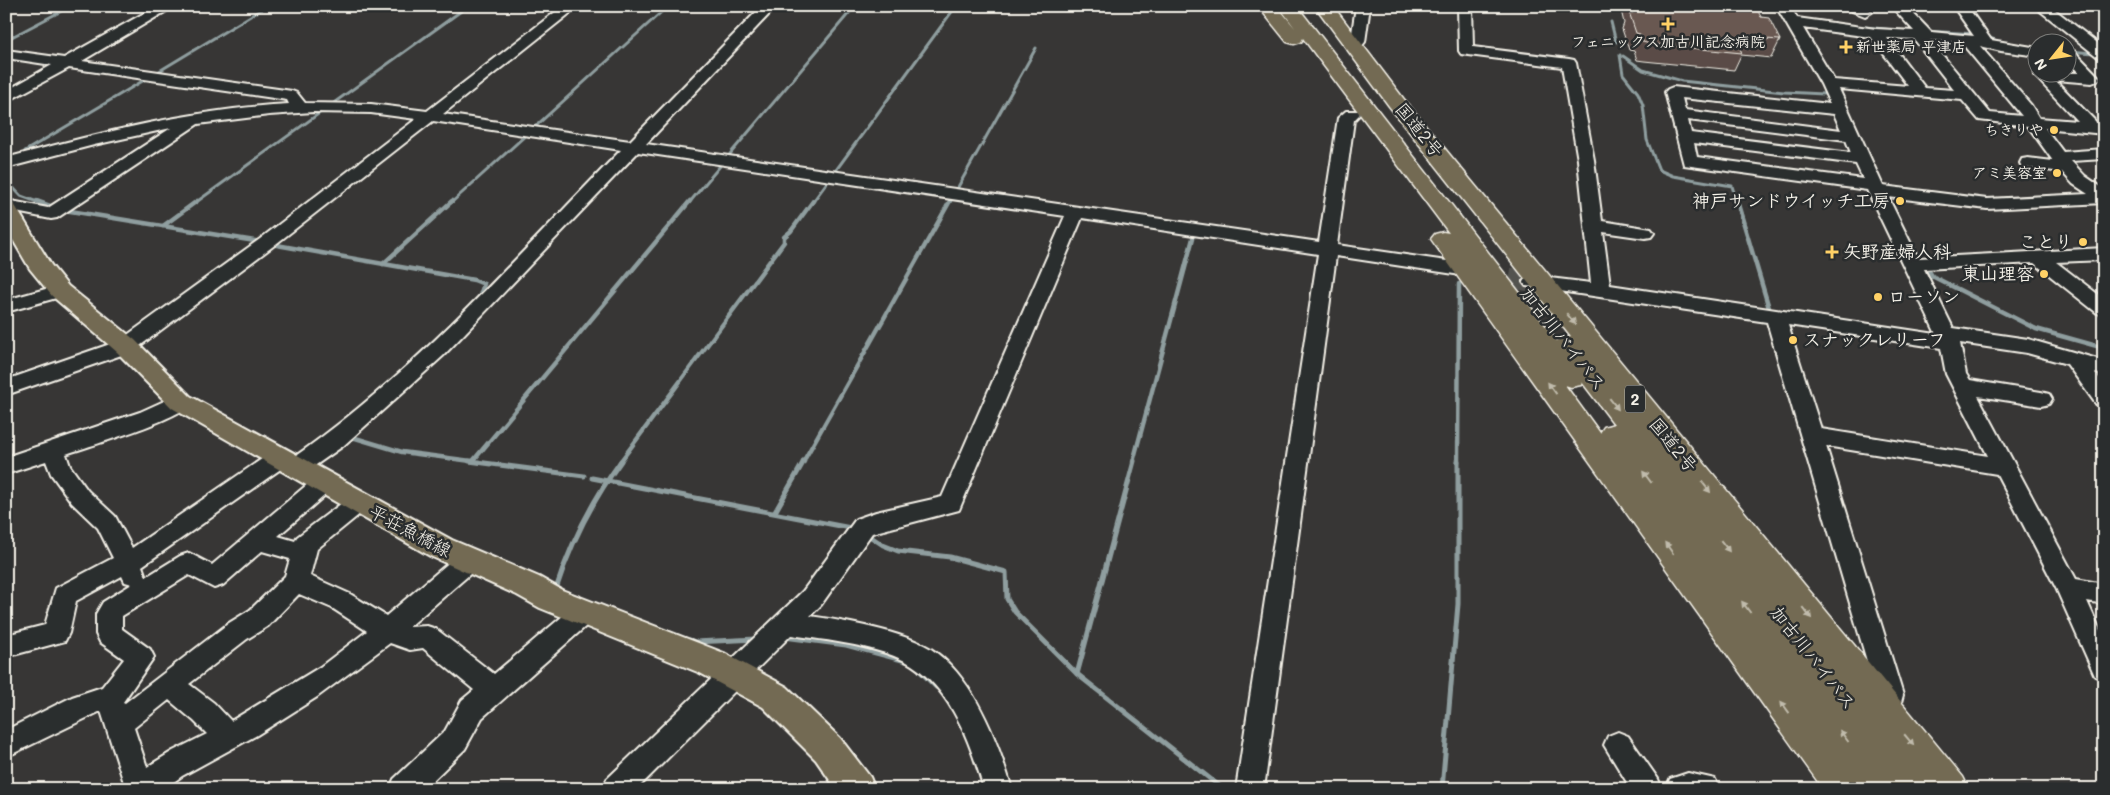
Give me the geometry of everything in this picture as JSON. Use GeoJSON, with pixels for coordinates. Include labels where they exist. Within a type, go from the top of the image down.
{"type":"FeatureCollection","features":[{"type":"Feature","properties":{"kind":"highway"},"geometry":{"type":"LineString","coordinates":[[1268,6],[1300,44],[1469,270],[1845,789]]}},
{"type":"Feature","properties":{"kind":"highway"},"geometry":{"type":"LineString","coordinates":[[1280,6],[1315,16]]}},
{"type":"Feature","properties":{"kind":"highway","name":"加古川バイパス"},"geometry":{"type":"LineString","coordinates":[[1288,6],[1315,16],[1915,789]]}},
{"type":"Feature","properties":{"kind":"highway","name":"加古川バイパス"},"geometry":{"type":"LineString","coordinates":[[1315,16],[1884,789]]}},
{"type":"Feature","properties":{"kind":"highway","name":"国道2号"},"geometry":{"type":"LineString","coordinates":[[1315,16],[1353,45],[1539,283],[1950,789]]}},
{"type":"Feature","properties":{"kind":"main road","name":"平荘魚橋線"},"geometry":{"type":"LineString","coordinates":[[6,209],[42,269],[60,291],[126,346],[180,402],[323,484],[468,561],[585,612],[712,663],[775,697],[828,749],[857,789]]}},
{"type":"Feature","properties":{"kind":"street"},"geometry":{"type":"LineString","coordinates":[[6,97],[168,6]]}},
{"type":"Feature","properties":{"kind":"street"},"geometry":{"type":"LineString","coordinates":[[6,388],[126,346],[269,241],[572,6]]}},
{"type":"Feature","properties":{"kind":"street"},"geometry":{"type":"LineString","coordinates":[[6,646],[56,634],[64,595],[128,562],[287,463],[340,436],[436,351],[636,147],[770,6]]}},
{"type":"Feature","properties":{"kind":"street"},"geometry":{"type":"LineString","coordinates":[[1353,45],[1358,42],[1363,6]]}},
{"type":"Feature","properties":{"kind":"street"},"geometry":{"type":"LineString","coordinates":[[1465,6],[1466,51],[1569,63],[1586,160],[1601,290]]}},
{"type":"Feature","properties":{"kind":"street"},"geometry":{"type":"LineString","coordinates":[[1783,6],[1829,84],[1875,188],[1948,338],[1956,374],[2068,588],[2104,668]]}},
{"type":"Feature","properties":{"kind":"street"},"geometry":{"type":"LineString","coordinates":[[1852,6],[1865,12]]}},
{"type":"Feature","properties":{"kind":"street"},"geometry":{"type":"LineString","coordinates":[[1960,6],[1977,37],[2025,108],[2044,141],[2079,180],[2104,198]]}},
{"type":"Feature","properties":{"kind":"street"},"geometry":{"type":"LineString","coordinates":[[2041,6],[2104,55]]}},
{"type":"Feature","properties":{"kind":"street"},"geometry":{"type":"LineString","coordinates":[[1899,7],[1918,8]]}},
{"type":"Feature","properties":{"kind":"street"},"geometry":{"type":"LineString","coordinates":[[1899,7],[1922,33],[1967,96],[1985,117],[2098,128]]}},
{"type":"Feature","properties":{"kind":"street"},"geometry":{"type":"LineString","coordinates":[[1792,22],[1876,33],[1922,33],[1977,37],[2006,48],[2028,51]]}},
{"type":"Feature","properties":{"kind":"street"},"geometry":{"type":"LineString","coordinates":[[1876,33],[1920,92]]}},
{"type":"Feature","properties":{"kind":"street"},"geometry":{"type":"LineString","coordinates":[[6,54],[292,96],[297,102],[296,108]]}},
{"type":"Feature","properties":{"kind":"street"},"geometry":{"type":"LineString","coordinates":[[2078,56],[2104,60]]}},
{"type":"Feature","properties":{"kind":"street"},"geometry":{"type":"LineString","coordinates":[[2078,64],[2092,78],[2078,77]]}},
{"type":"Feature","properties":{"kind":"street"},"geometry":{"type":"LineString","coordinates":[[2049,82],[2098,128]]}},
{"type":"Feature","properties":{"kind":"street"},"geometry":{"type":"LineString","coordinates":[[1829,84],[1967,96]]}},
{"type":"Feature","properties":{"kind":"street"},"geometry":{"type":"LineString","coordinates":[[6,205],[57,210],[242,89]]}},
{"type":"Feature","properties":{"kind":"street"},"geometry":{"type":"LineString","coordinates":[[1839,110],[1673,92],[1690,161],[1987,204],[2104,198]]}},
{"type":"Feature","properties":{"kind":"street"},"geometry":{"type":"LineString","coordinates":[[13,161],[131,130],[197,118],[296,108],[373,109],[833,175],[1469,270]]}},
{"type":"Feature","properties":{"kind":"street"},"geometry":{"type":"LineString","coordinates":[[1250,789],[1264,702],[1346,118],[1352,114]]}},
{"type":"Feature","properties":{"kind":"street"},"geometry":{"type":"LineString","coordinates":[[1678,114],[1852,136]]}},
{"type":"Feature","properties":{"kind":"street"},"geometry":{"type":"LineString","coordinates":[[1684,137],[1864,160]]}},
{"type":"Feature","properties":{"kind":"street"},"geometry":{"type":"LineString","coordinates":[[2028,163],[2064,163],[2104,154]]}},
{"type":"Feature","properties":{"kind":"street"},"geometry":{"type":"LineString","coordinates":[[617,789],[732,674],[812,598],[860,532],[876,521],[951,504],[1076,212]]}},
{"type":"Feature","properties":{"kind":"street"},"geometry":{"type":"LineString","coordinates":[[1593,225],[1645,233]]}},
{"type":"Feature","properties":{"kind":"street"},"geometry":{"type":"LineString","coordinates":[[1912,264],[2040,259],[2104,254]]}},
{"type":"Feature","properties":{"kind":"street"},"geometry":{"type":"LineString","coordinates":[[2040,259],[2104,309]]}},
{"type":"Feature","properties":{"kind":"street"},"geometry":{"type":"LineString","coordinates":[[1539,283],[1601,290],[1776,317],[2028,346],[2104,368]]}},
{"type":"Feature","properties":{"kind":"street"},"geometry":{"type":"LineString","coordinates":[[6,306],[60,291]]}},
{"type":"Feature","properties":{"kind":"street"},"geometry":{"type":"LineString","coordinates":[[1776,317],[1890,696],[1886,711]]}},
{"type":"Feature","properties":{"kind":"street"},"geometry":{"type":"LineString","coordinates":[[2074,359],[2104,399]]}},
{"type":"Feature","properties":{"kind":"street"},"geometry":{"type":"LineString","coordinates":[[1962,386],[2041,399]]}},
{"type":"Feature","properties":{"kind":"street"},"geometry":{"type":"LineString","coordinates":[[6,466],[148,417],[180,402]]}},
{"type":"Feature","properties":{"kind":"street"},"geometry":{"type":"LineString","coordinates":[[1820,437],[2004,467]]}},
{"type":"Feature","properties":{"kind":"street"},"geometry":{"type":"LineString","coordinates":[[54,449],[59,468],[80,497],[107,522],[128,562],[140,592]]}},
{"type":"Feature","properties":{"kind":"street"},"geometry":{"type":"LineString","coordinates":[[6,744],[82,706],[111,696],[141,657],[109,634],[109,614],[112,609],[189,563],[214,578],[323,484]]}},
{"type":"Feature","properties":{"kind":"street"},"geometry":{"type":"LineString","coordinates":[[118,724],[238,631],[259,618],[296,581],[306,544],[358,503]]}},
{"type":"Feature","properties":{"kind":"street"},"geometry":{"type":"LineString","coordinates":[[258,540],[303,553]]}},
{"type":"Feature","properties":{"kind":"street"},"geometry":{"type":"LineString","coordinates":[[111,696],[118,724],[142,789],[153,778],[168,768],[228,737],[310,688],[386,630],[468,561]]}},
{"type":"Feature","properties":{"kind":"street"},"geometry":{"type":"LineString","coordinates":[[296,581],[341,601],[386,630],[410,639],[427,637],[494,690]]}},
{"type":"Feature","properties":{"kind":"street"},"geometry":{"type":"LineString","coordinates":[[2068,588],[2104,594]]}},
{"type":"Feature","properties":{"kind":"street"},"geometry":{"type":"LineString","coordinates":[[404,789],[456,740],[472,709],[585,612]]}},
{"type":"Feature","properties":{"kind":"street"},"geometry":{"type":"LineString","coordinates":[[775,634],[854,635],[895,646],[923,658],[959,698],[972,719],[991,762],[998,789]]}},
{"type":"Feature","properties":{"kind":"street"},"geometry":{"type":"LineString","coordinates":[[169,684],[204,712],[228,737]]}},
{"type":"Feature","properties":{"kind":"street"},"geometry":{"type":"LineString","coordinates":[[1618,745],[1648,789]]}},
{"type":"Feature","properties":{"kind":"street"},"geometry":{"type":"LineString","coordinates":[[1680,789],[1688,786],[1705,789]]}},
{"type":"Feature","properties":{"kind":"building"},"geometry":{"type":"Polygon","coordinates":[[[1631,6],[1756,7],[1761,17],[1769,18],[1780,40],[1735,37],[1742,53],[1650,44],[1643,42],[1640,34],[1636,33],[1629,12],[1633,13],[1631,6]]]}},
{"type":"Feature","properties":{"kind":"waterway"},"geometry":{"type":"LineString","coordinates":[[6,40],[71,6]]}},
{"type":"Feature","properties":{"kind":"waterway"},"geometry":{"type":"LineString","coordinates":[[156,73],[267,6]]}},
{"type":"Feature","properties":{"kind":"waterway"},"geometry":{"type":"LineString","coordinates":[[195,203],[468,6]]}},
{"type":"Feature","properties":{"kind":"waterway"},"geometry":{"type":"LineString","coordinates":[[451,203],[668,6]]}},
{"type":"Feature","properties":{"kind":"waterway"},"geometry":{"type":"LineString","coordinates":[[730,154],[855,6]]}},
{"type":"Feature","properties":{"kind":"waterway"},"geometry":{"type":"LineString","coordinates":[[812,203],[956,6]]}},
{"type":"Feature","properties":{"kind":"waterway"},"geometry":{"type":"LineString","coordinates":[[1611,22],[1616,42]]}},
{"type":"Feature","properties":{"kind":"waterway"},"geometry":{"type":"LineString","coordinates":[[1865,27],[1894,30]]}},
{"type":"Feature","properties":{"kind":"waterway"},"geometry":{"type":"LineString","coordinates":[[1926,31],[1976,34]]}},
{"type":"Feature","properties":{"kind":"waterway"},"geometry":{"type":"LineString","coordinates":[[1984,35],[2004,44]]}},
{"type":"Feature","properties":{"kind":"waterway"},"geometry":{"type":"LineString","coordinates":[[949,203],[1036,48]]}},
{"type":"Feature","properties":{"kind":"waterway"},"geometry":{"type":"LineString","coordinates":[[2078,52],[2094,53]]}},
{"type":"Feature","properties":{"kind":"waterway"},"geometry":{"type":"LineString","coordinates":[[1620,55],[1623,74],[1638,93],[1643,105],[1647,140],[1659,170],[1673,176],[1732,186],[1737,203]]}},
{"type":"Feature","properties":{"kind":"waterway"},"geometry":{"type":"LineString","coordinates":[[1623,56],[1643,70],[1682,81],[1784,92],[1824,94]]}},
{"type":"Feature","properties":{"kind":"waterway"},"geometry":{"type":"LineString","coordinates":[[25,151],[146,79]]}},
{"type":"Feature","properties":{"kind":"waterway"},"geometry":{"type":"LineString","coordinates":[[689,203],[720,166]]}},
{"type":"Feature","properties":{"kind":"waterway"},"geometry":{"type":"LineString","coordinates":[[6,180],[21,196],[40,203]]}},
{"type":"Feature","properties":{"kind":"waterway"},"geometry":{"type":"LineString","coordinates":[[37,201],[56,208]]}},
{"type":"Feature","properties":{"kind":"waterway"},"geometry":{"type":"LineString","coordinates":[[163,226],[197,201]]}},
{"type":"Feature","properties":{"kind":"waterway"},"geometry":{"type":"LineString","coordinates":[[383,264],[452,201]]}},
{"type":"Feature","properties":{"kind":"waterway"},"geometry":{"type":"LineString","coordinates":[[473,461],[690,201]]}},
{"type":"Feature","properties":{"kind":"waterway"},"geometry":{"type":"LineString","coordinates":[[620,462],[784,242],[784,237],[791,231],[813,201]]}},
{"type":"Feature","properties":{"kind":"waterway"},"geometry":{"type":"LineString","coordinates":[[803,462],[950,201]]}},
{"type":"Feature","properties":{"kind":"waterway"},"geometry":{"type":"LineString","coordinates":[[1737,201],[1769,308]]}},
{"type":"Feature","properties":{"kind":"waterway"},"geometry":{"type":"LineString","coordinates":[[64,210],[261,242]]}},
{"type":"Feature","properties":{"kind":"waterway"},"geometry":{"type":"LineString","coordinates":[[1133,462],[1193,238]]}},
{"type":"Feature","properties":{"kind":"waterway"},"geometry":{"type":"LineString","coordinates":[[271,244],[383,264]]}},
{"type":"Feature","properties":{"kind":"waterway"},"geometry":{"type":"LineString","coordinates":[[383,264],[474,280],[484,284],[479,298]]}},
{"type":"Feature","properties":{"kind":"waterway"},"geometry":{"type":"LineString","coordinates":[[1929,271],[1932,276],[2036,329],[2104,348]]}},
{"type":"Feature","properties":{"kind":"waterway"},"geometry":{"type":"LineString","coordinates":[[1458,462],[1459,284]]}},
{"type":"Feature","properties":{"kind":"waterway"},"geometry":{"type":"LineString","coordinates":[[351,433],[352,437],[402,452],[479,462]]}},
{"type":"Feature","properties":{"kind":"waterway"},"geometry":{"type":"LineString","coordinates":[[469,461],[584,476]]}},
{"type":"Feature","properties":{"kind":"waterway"},"geometry":{"type":"LineString","coordinates":[[608,481],[621,461]]}},
{"type":"Feature","properties":{"kind":"waterway"},"geometry":{"type":"LineString","coordinates":[[775,512],[804,461]]}},
{"type":"Feature","properties":{"kind":"waterway"},"geometry":{"type":"LineString","coordinates":[[1077,674],[1134,461]]}},
{"type":"Feature","properties":{"kind":"waterway"},"geometry":{"type":"LineString","coordinates":[[1442,789],[1458,604],[1458,462]]}},
{"type":"Feature","properties":{"kind":"waterway"},"geometry":{"type":"LineString","coordinates":[[592,478],[608,481]]}},
{"type":"Feature","properties":{"kind":"waterway"},"geometry":{"type":"LineString","coordinates":[[559,590],[556,589],[568,555],[592,507],[608,481]]}},
{"type":"Feature","properties":{"kind":"waterway"},"geometry":{"type":"LineString","coordinates":[[608,481],[856,529]]}},
{"type":"Feature","properties":{"kind":"waterway"},"geometry":{"type":"LineString","coordinates":[[865,533],[883,545],[898,551],[950,557],[1006,572],[1007,599],[1015,612],[1077,674]]}},
{"type":"Feature","properties":{"kind":"waterway"},"geometry":{"type":"LineString","coordinates":[[784,637],[846,645],[906,661]]}},
{"type":"Feature","properties":{"kind":"waterway"},"geometry":{"type":"LineString","coordinates":[[690,640],[695,642],[757,639]]}},
{"type":"Feature","properties":{"kind":"waterway"},"geometry":{"type":"LineString","coordinates":[[920,671],[936,687]]}},
{"type":"Feature","properties":{"kind":"waterway"},"geometry":{"type":"LineString","coordinates":[[1077,674],[1223,789]]}},
{"type":"Feature","properties":{"kind":"tunnel"},"geometry":{"type":"LineString","coordinates":[[1480,272],[1533,282]]}},
{"type":"Feature","properties":{"kind":"railway"},"geometry":{"type":"LineString","coordinates":[[2098,6],[2104,10]]}},
{"type":"Feature","properties":{"kind":"place","name":"フェニックス加古川記念病院"},"geometry":{"type":"Point","coordinates":[1668,24]}},
{"type":"Feature","properties":{"kind":"place","name":"新世薬局 平津店"},"geometry":{"type":"Point","coordinates":[1846,47]}},
{"type":"Feature","properties":{"kind":"place","name":"ちきりや"},"geometry":{"type":"Point","coordinates":[2054,130]}},
{"type":"Feature","properties":{"kind":"place","name":"アミ美容室"},"geometry":{"type":"Point","coordinates":[2057,173]}},
{"type":"Feature","properties":{"kind":"place","name":"神戸サンドウイッチ工房"},"geometry":{"type":"Point","coordinates":[1900,201]}},
{"type":"Feature","properties":{"kind":"place","name":"ことり"},"geometry":{"type":"Point","coordinates":[2083,242]}},
{"type":"Feature","properties":{"kind":"place","name":"矢野産婦人科"},"geometry":{"type":"Point","coordinates":[1832,252]}},
{"type":"Feature","properties":{"kind":"place","name":"東山理容"},"geometry":{"type":"Point","coordinates":[2044,274]}},
{"type":"Feature","properties":{"kind":"place","name":"ローソン"},"geometry":{"type":"Point","coordinates":[1878,297]}},
{"type":"Feature","properties":{"kind":"place","name":"スナックレリーフ"},"geometry":{"type":"Point","coordinates":[1793,340]}}]}
